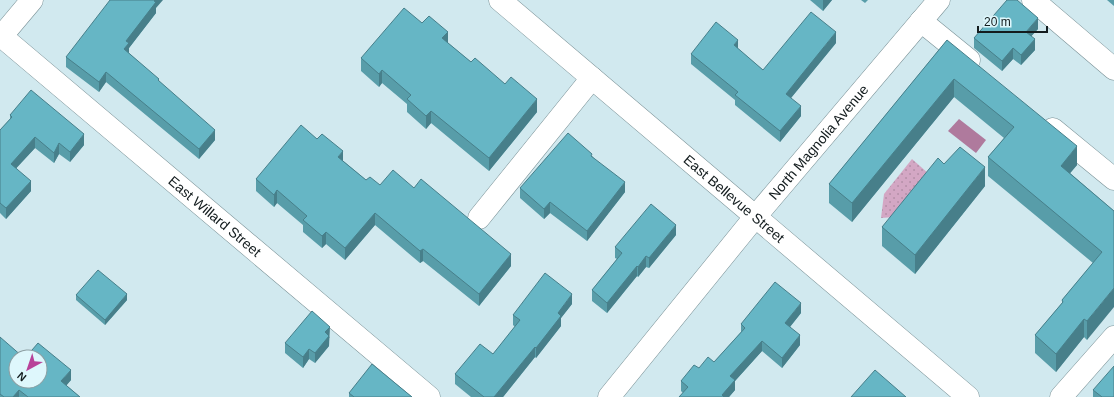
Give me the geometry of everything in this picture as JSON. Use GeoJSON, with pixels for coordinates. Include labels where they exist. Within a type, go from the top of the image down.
{"type":"FeatureCollection","features":[{"type":"Feature","properties":{"kind":"street"},"geometry":{"type":"LineString","coordinates":[[0,36],[32,0]]}},
{"type":"Feature","properties":{"kind":"street","name":"East Bellevue Street"},"geometry":{"type":"LineString","coordinates":[[500,0],[968,397]]}},
{"type":"Feature","properties":{"kind":"street","name":"North Magnolia Avenue"},"geometry":{"type":"LineString","coordinates":[[609,397],[755,217],[939,0]]}},
{"type":"Feature","properties":{"kind":"street"},"geometry":{"type":"LineString","coordinates":[[1033,0],[1114,69]]}},
{"type":"Feature","properties":{"kind":"street"},"geometry":{"type":"LineString","coordinates":[[921,21],[982,71]]}},
{"type":"Feature","properties":{"kind":"street","name":"East Willard Street"},"geometry":{"type":"LineString","coordinates":[[0,36],[429,397]]}},
{"type":"Feature","properties":{"kind":"street"},"geometry":{"type":"LineString","coordinates":[[479,218],[592,78]]}},
{"type":"Feature","properties":{"kind":"street"},"geometry":{"type":"LineString","coordinates":[[1038,116],[1114,179]]}},
{"type":"Feature","properties":{"kind":"street"},"geometry":{"type":"LineString","coordinates":[[1061,397],[1114,337]]}},
{"type":"Feature","properties":{"kind":"shaded area"},"geometry":{"type":"Polygon","coordinates":[[[959,119],[986,140],[976,153],[948,131],[959,119]]]}},
{"type":"Feature","properties":{"kind":"shaded area"},"geometry":{"type":"Polygon","coordinates":[[[912,159],[929,174],[895,217],[881,218],[884,194],[912,159]]]}},
{"type":"Feature","properties":{"kind":"building"},"geometry":{"type":"Polygon","coordinates":[[[110,0],[155,0],[154,1],[156,2],[126,41],[129,43],[124,49],[215,130],[199,149],[106,72],[99,82],[66,57],[110,0]]]}},
{"type":"Feature","properties":{"kind":"building"},"geometry":{"type":"Polygon","coordinates":[[[1007,0],[1017,0],[1038,18],[1026,32],[1035,39],[1021,55],[1013,48],[1002,61],[974,38],[1007,0]]]}},
{"type":"Feature","properties":{"kind":"building"},"geometry":{"type":"Polygon","coordinates":[[[404,8],[422,23],[429,16],[448,32],[442,38],[471,62],[475,58],[505,84],[511,77],[537,99],[489,158],[431,111],[426,116],[407,99],[411,95],[382,70],[379,74],[361,58],[404,8]]]}},
{"type":"Feature","properties":{"kind":"building"},"geometry":{"type":"Polygon","coordinates":[[[811,12],[836,32],[786,94],[801,106],[780,131],[735,95],[738,92],[691,54],[716,22],[738,40],[734,45],[763,70],[811,12]]]}},
{"type":"Feature","properties":{"kind":"building"},"geometry":{"type":"Polygon","coordinates":[[[947,40],[1077,146],[1061,166],[1114,211],[1114,288],[1087,321],[1084,319],[1056,354],[1035,335],[1102,252],[988,157],[1014,127],[954,79],[852,203],[829,184],[947,40]]]}},
{"type":"Feature","properties":{"kind":"building"},"geometry":{"type":"Polygon","coordinates":[[[31,90],[84,134],[70,152],[59,143],[54,153],[35,137],[11,164],[31,181],[6,208],[0,203],[0,130],[12,117],[10,115],[31,90]]]}},
{"type":"Feature","properties":{"kind":"building"},"geometry":{"type":"Polygon","coordinates":[[[301,125],[317,139],[322,134],[343,151],[338,157],[366,180],[370,177],[380,185],[393,170],[414,188],[421,179],[511,254],[479,294],[423,249],[420,251],[375,213],[345,248],[326,232],[322,236],[303,220],[307,216],[277,190],[274,195],[256,179],[301,125]]]}},
{"type":"Feature","properties":{"kind":"building"},"geometry":{"type":"Polygon","coordinates":[[[568,133],[592,154],[591,156],[625,182],[587,231],[550,202],[544,209],[520,188],[568,133]]]}},
{"type":"Feature","properties":{"kind":"building"},"geometry":{"type":"Polygon","coordinates":[[[960,147],[985,167],[915,255],[882,227],[938,158],[944,164],[960,147]]]}},
{"type":"Feature","properties":{"kind":"building"},"geometry":{"type":"Polygon","coordinates":[[[651,204],[676,225],[649,258],[646,256],[638,267],[637,266],[607,303],[592,290],[622,253],[615,247],[651,204]]]}},
{"type":"Feature","properties":{"kind":"building"},"geometry":{"type":"Polygon","coordinates":[[[98,270],[127,294],[105,320],[76,295],[98,270]]]}},
{"type":"Feature","properties":{"kind":"building"},"geometry":{"type":"Polygon","coordinates":[[[545,273],[572,294],[558,313],[561,316],[536,348],[535,347],[494,397],[484,397],[455,374],[480,344],[493,354],[520,320],[513,315],[545,273]]]}},
{"type":"Feature","properties":{"kind":"building"},"geometry":{"type":"Polygon","coordinates":[[[775,282],[801,303],[785,323],[800,335],[782,358],[762,341],[730,376],[735,380],[722,395],[724,397],[679,397],[688,387],[681,381],[694,365],[699,368],[708,357],[714,362],[745,328],[741,324],[775,282]]]}},
{"type":"Feature","properties":{"kind":"building"},"geometry":{"type":"Polygon","coordinates":[[[312,311],[330,327],[325,332],[329,336],[315,353],[309,349],[303,357],[285,343],[312,311]]]}},
{"type":"Feature","properties":{"kind":"building"},"geometry":{"type":"Polygon","coordinates":[[[0,337],[14,349],[8,349],[8,389],[48,389],[48,351],[71,370],[61,381],[80,397],[28,397],[19,390],[13,397],[4,397],[0,394],[0,337]]]}},
{"type":"Feature","properties":{"kind":"building"},"geometry":{"type":"Polygon","coordinates":[[[38,343],[45,349],[33,349],[38,343]]]}},
{"type":"Feature","properties":{"kind":"building"},"geometry":{"type":"Polygon","coordinates":[[[372,364],[412,397],[354,397],[349,393],[372,364]]]}},
{"type":"Feature","properties":{"kind":"building"},"geometry":{"type":"Polygon","coordinates":[[[1114,366],[1114,397],[1102,397],[1093,390],[1114,366]]]}},
{"type":"Feature","properties":{"kind":"building"},"geometry":{"type":"Polygon","coordinates":[[[875,370],[906,397],[851,397],[875,370]]]}}]}
